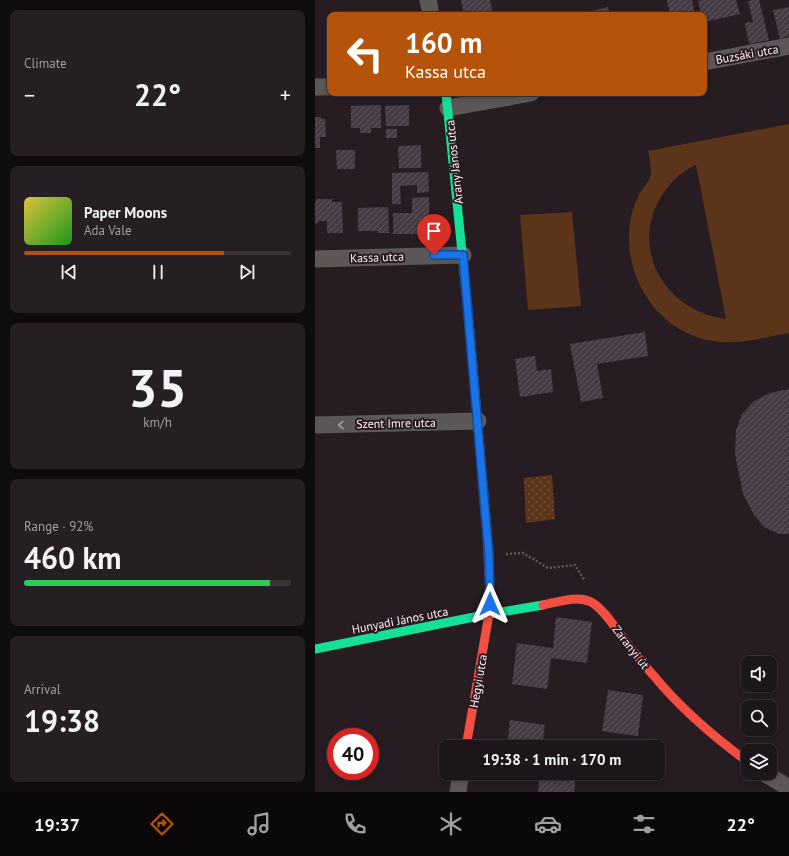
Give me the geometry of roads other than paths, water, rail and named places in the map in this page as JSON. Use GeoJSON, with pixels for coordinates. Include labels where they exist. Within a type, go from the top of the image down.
{"type":"FeatureCollection","features":[{"type":"Feature","properties":{"kind":"street"},"geometry":{"type":"LineString","coordinates":[[428,0],[430,12]]}},
{"type":"Feature","properties":{"kind":"street","name":"Buzsáki utca"},"geometry":{"type":"LineString","coordinates":[[707,61],[789,46]]}},
{"type":"Feature","properties":{"kind":"street"},"geometry":{"type":"LineString","coordinates":[[315,87],[327,87]]}},
{"type":"Feature","properties":{"kind":"street"},"geometry":{"type":"LineString","coordinates":[[447,100],[495,96]]}},
{"type":"Feature","properties":{"kind":"street","name":"Arany János utca"},"geometry":{"type":"LineString","coordinates":[[447,100],[463,255],[489,556],[489,614]]}},
{"type":"Feature","properties":{"kind":"street","name":"Kassa utca"},"geometry":{"type":"LineString","coordinates":[[315,259],[463,255]]}},
{"type":"Feature","properties":{"kind":"street","name":"Szent Imre utca"},"geometry":{"type":"LineString","coordinates":[[315,425],[477,421]]}},
{"type":"Feature","properties":{"kind":"street","name":"Zaranyi út"},"geometry":{"type":"LineString","coordinates":[[489,614],[576,598],[586,599],[595,604],[667,691],[699,723],[741,756]]}},
{"type":"Feature","properties":{"kind":"street","name":"Hunyadi János utca"},"geometry":{"type":"LineString","coordinates":[[315,649],[489,614]]}},
{"type":"Feature","properties":{"kind":"street","name":"Hegyi utca"},"geometry":{"type":"LineString","coordinates":[[467,740],[489,614]]}},
{"type":"Feature","properties":{"kind":"street"},"geometry":{"type":"LineString","coordinates":[[458,792],[460,780]]}},
{"type":"Feature","properties":{"kind":"street"},"geometry":{"type":"LineString","coordinates":[[776,780],[789,788]]}}]}
